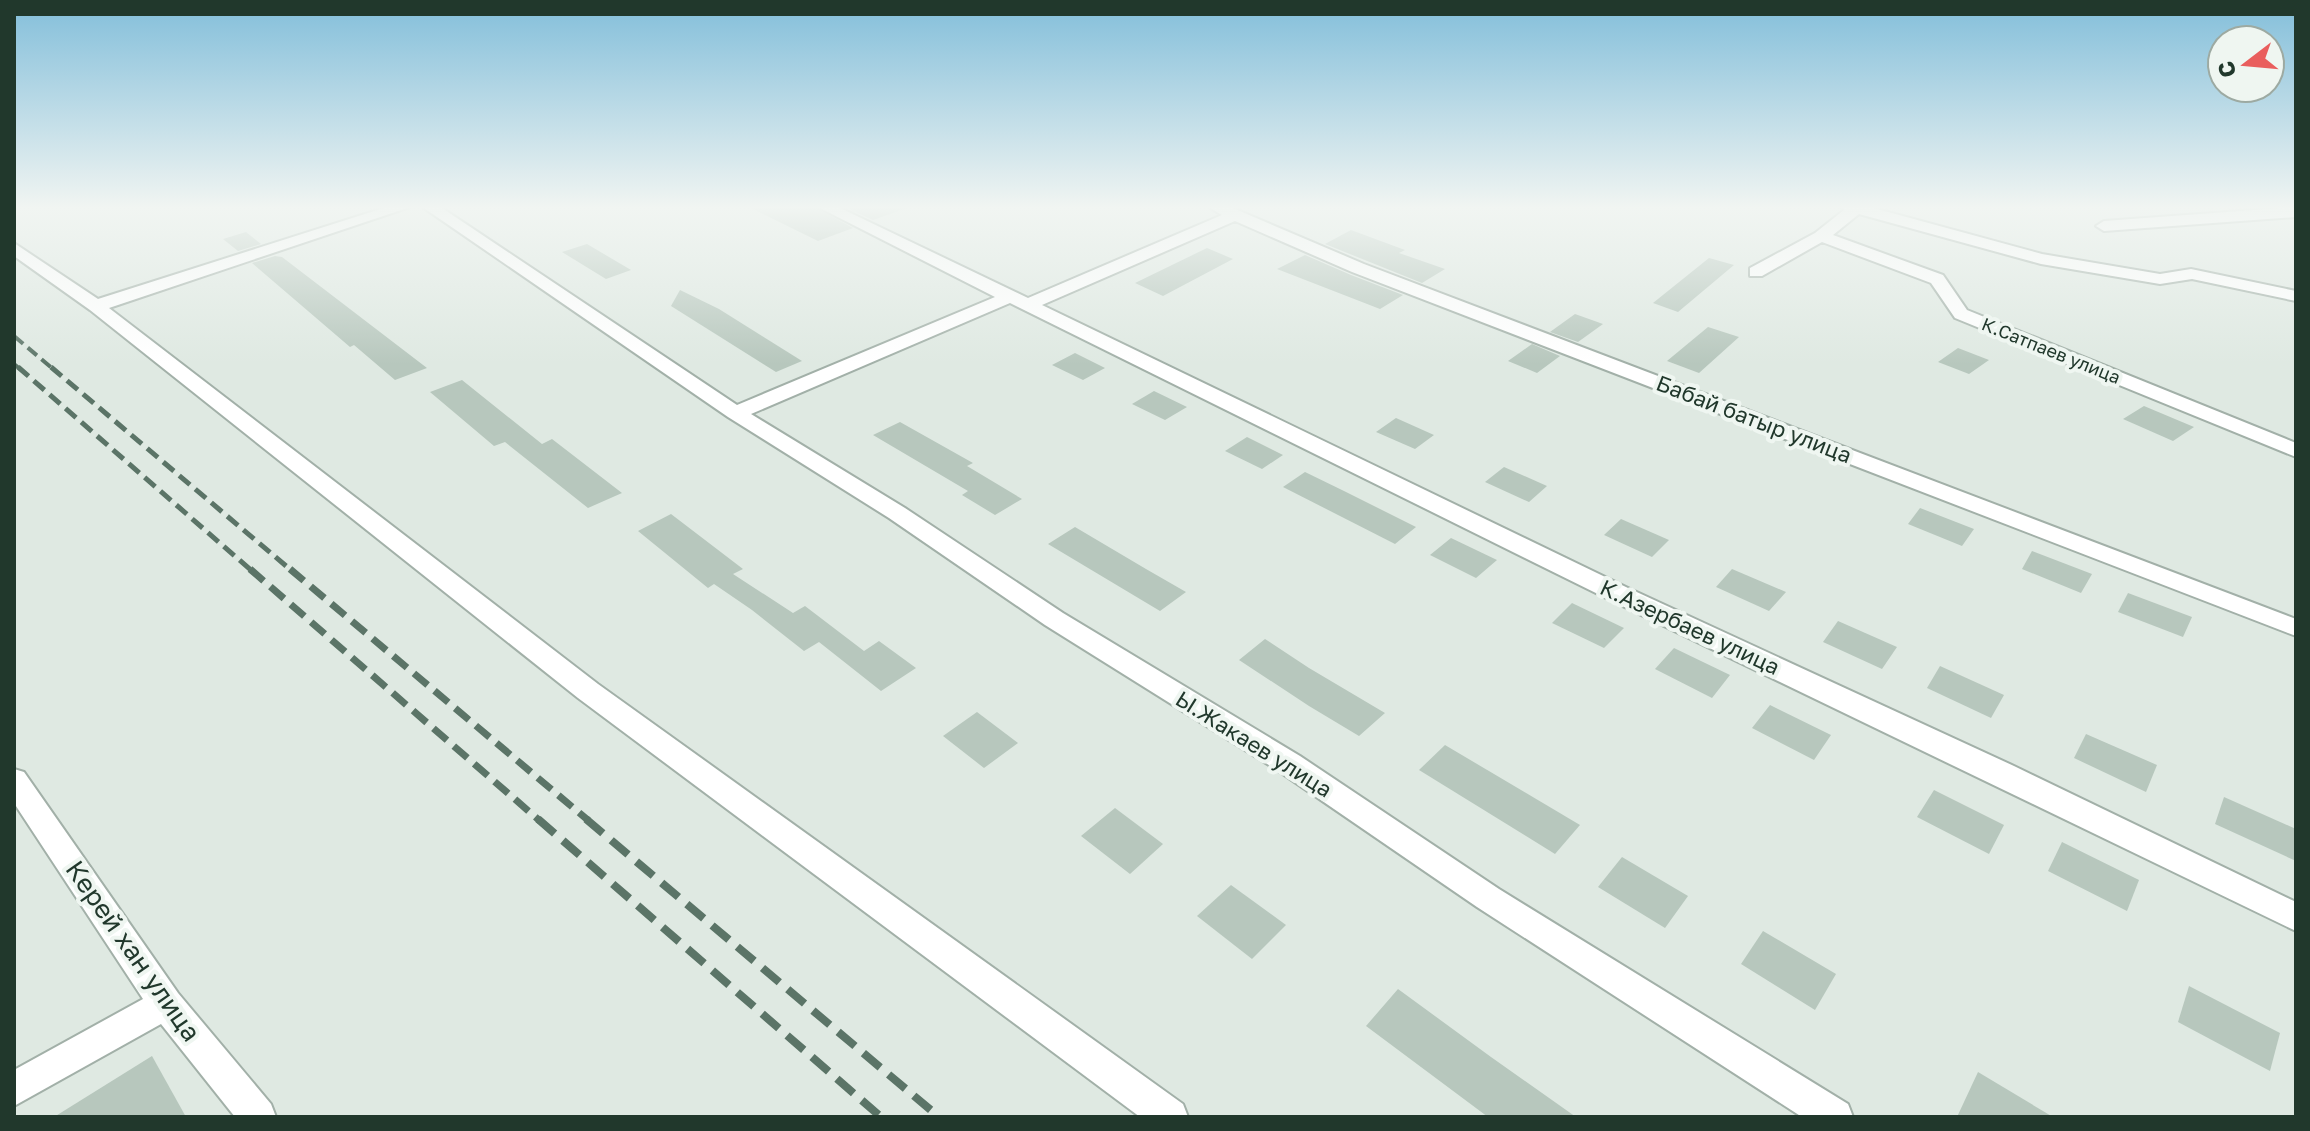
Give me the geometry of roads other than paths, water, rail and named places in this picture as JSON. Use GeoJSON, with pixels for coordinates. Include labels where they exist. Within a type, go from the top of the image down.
{"type":"FeatureCollection","features":[{"type":"Feature","properties":{"kind":"street"},"geometry":{"type":"LineString","coordinates":[[29,259],[96,306],[588,691],[1170,1117]]}},
{"type":"Feature","properties":{"kind":"street"},"geometry":{"type":"LineString","coordinates":[[96,306],[242,259]]}},
{"type":"Feature","properties":{"kind":"street","name":"Ы.Жакаев улица"},"geometry":{"type":"LineString","coordinates":[[508,259],[735,413],[897,513],[1054,619],[1290,764],[1488,898],[1835,1117]]}},
{"type":"Feature","properties":{"kind":"street","name":"К.Азербаев улица"},"geometry":{"type":"LineString","coordinates":[[934,259],[1087,331],[1300,440],[2004,774],[2296,917]]}},
{"type":"Feature","properties":{"kind":"street"},"geometry":{"type":"LineString","coordinates":[[1030,304],[1122,259]]}},
{"type":"Feature","properties":{"kind":"street","name":"Бабай батыр улица"},"geometry":{"type":"LineString","coordinates":[[1337,259],[2296,628]]}},
{"type":"Feature","properties":{"kind":"street"},"geometry":{"type":"LineString","coordinates":[[1756,272],[1780,259]]}},
{"type":"Feature","properties":{"kind":"street","name":"К.Сатпаев улица"},"geometry":{"type":"LineString","coordinates":[[1882,259],[1937,279],[1961,314],[2296,451]]}},
{"type":"Feature","properties":{"kind":"street"},"geometry":{"type":"LineString","coordinates":[[2068,259],[2159,279],[2181,280],[2191,274],[2296,296]]}},
{"type":"Feature","properties":{"kind":"street"},"geometry":{"type":"LineString","coordinates":[[735,413],[1012,296]]}},
{"type":"Feature","properties":{"kind":"street","name":"Керей хан улица"},"geometry":{"type":"LineString","coordinates":[[14,780],[166,1004],[258,1117]]}},
{"type":"Feature","properties":{"kind":"street"},"geometry":{"type":"LineString","coordinates":[[14,1089],[166,1004]]}},
{"type":"Feature","properties":{"kind":"railway"},"geometry":{"type":"LineString","coordinates":[[14,336],[53,369]]}},
{"type":"Feature","properties":{"kind":"railway"},"geometry":{"type":"LineString","coordinates":[[14,364],[20,369]]}},
{"type":"Feature","properties":{"kind":"railway"},"geometry":{"type":"LineString","coordinates":[[18,367],[252,571]]}},
{"type":"Feature","properties":{"kind":"railway"},"geometry":{"type":"LineString","coordinates":[[51,367],[292,571]]}},
{"type":"Feature","properties":{"kind":"railway"},"geometry":{"type":"LineString","coordinates":[[250,569],[540,821]]}},
{"type":"Feature","properties":{"kind":"railway"},"geometry":{"type":"LineString","coordinates":[[290,569],[589,821]]}},
{"type":"Feature","properties":{"kind":"railway"},"geometry":{"type":"LineString","coordinates":[[538,819],[881,1117]]}},
{"type":"Feature","properties":{"kind":"railway"},"geometry":{"type":"LineString","coordinates":[[586,819],[939,1117]]}}]}
